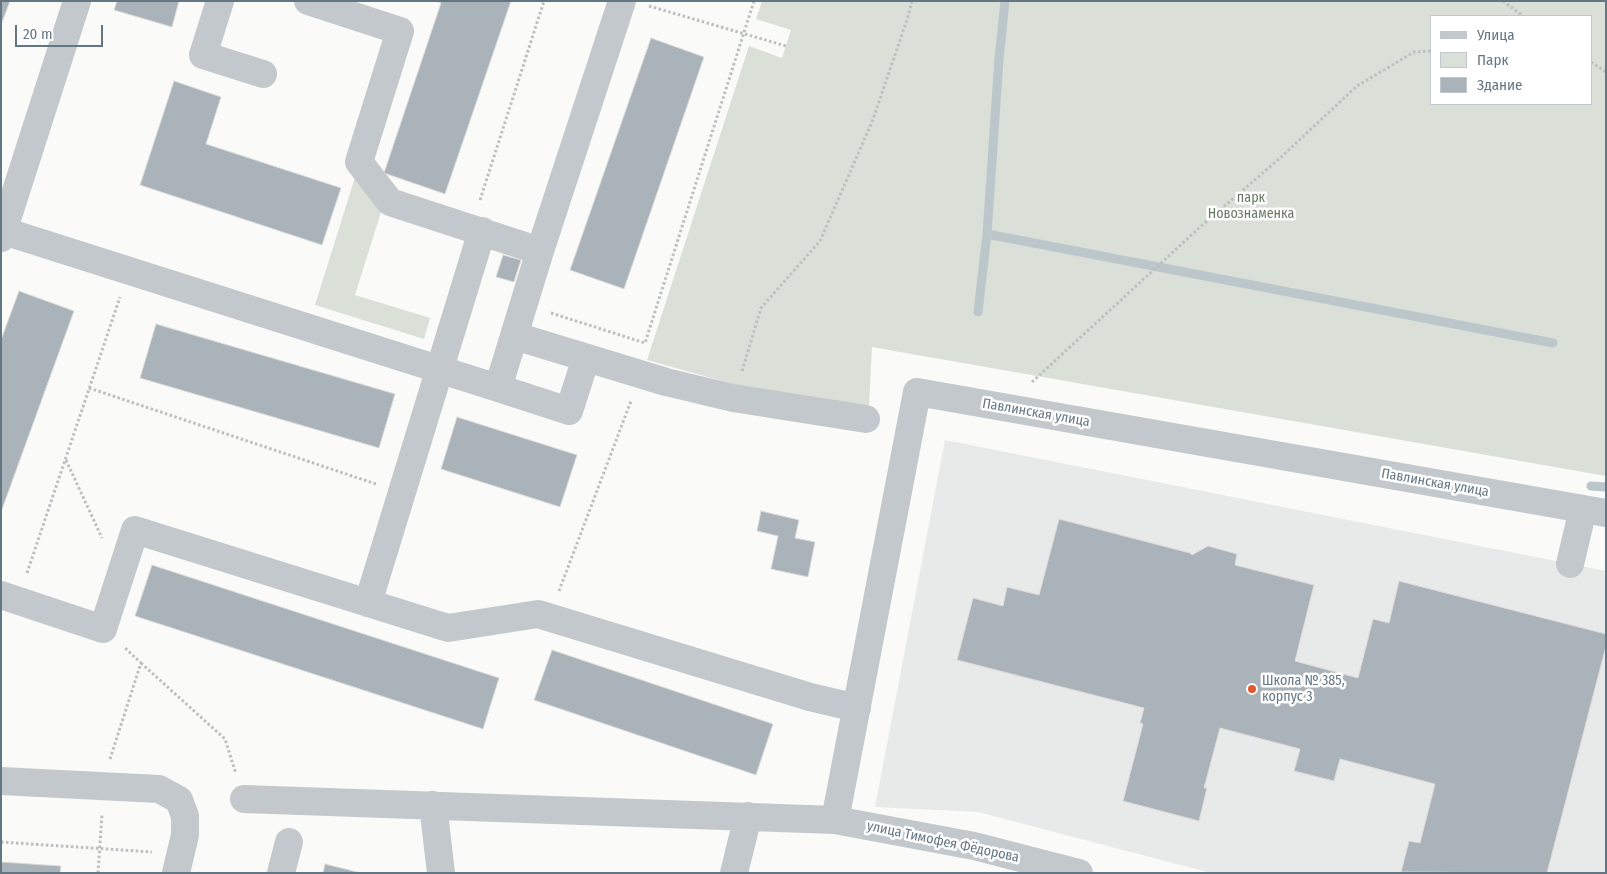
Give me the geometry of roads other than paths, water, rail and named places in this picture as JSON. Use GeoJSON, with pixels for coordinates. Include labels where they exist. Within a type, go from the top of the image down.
{"type":"FeatureCollection","features":[{"type":"Feature","properties":{"kind":"street"},"geometry":{"type":"LineString","coordinates":[[77,1],[2,234],[129,270],[569,411],[586,358]]}},
{"type":"Feature","properties":{"kind":"street"},"geometry":{"type":"LineString","coordinates":[[220,1],[203,54],[263,74]]}},
{"type":"Feature","properties":{"kind":"street"},"geometry":{"type":"LineString","coordinates":[[308,1],[400,31],[359,162],[390,202],[540,251]]}},
{"type":"Feature","properties":{"kind":"street"},"geometry":{"type":"LineString","coordinates":[[498,388],[540,251],[632,3]]}},
{"type":"Feature","properties":{"kind":"street"},"geometry":{"type":"LineString","coordinates":[[368,603],[439,369],[476,229]]}},
{"type":"Feature","properties":{"kind":"street"},"geometry":{"type":"LineString","coordinates":[[515,336],[666,382],[733,398],[866,419]]}},
{"type":"Feature","properties":{"kind":"street","name":"Павлинская улица"},"geometry":{"type":"LineString","coordinates":[[835,820],[918,392],[1595,511],[1570,564]]}},
{"type":"Feature","properties":{"kind":"street"},"geometry":{"type":"LineString","coordinates":[[10,598],[103,629],[135,530],[448,628],[538,614],[810,697],[857,708]]}},
{"type":"Feature","properties":{"kind":"street"},"geometry":{"type":"LineString","coordinates":[[1,781],[159,789],[179,800],[185,816],[185,835],[168,863]]}},
{"type":"Feature","properties":{"kind":"street","name":"улица Тимофея Фёдорова"},"geometry":{"type":"LineString","coordinates":[[244,799],[835,820],[974,846],[1079,873]]}},
{"type":"Feature","properties":{"kind":"street"},"geometry":{"type":"LineString","coordinates":[[433,805],[441,873]]}},
{"type":"Feature","properties":{"kind":"street"},"geometry":{"type":"LineString","coordinates":[[734,873],[748,816]]}},
{"type":"Feature","properties":{"kind":"street"},"geometry":{"type":"LineString","coordinates":[[281,873],[289,842]]}},
{"type":"Feature","properties":{"kind":"waterway"},"geometry":{"type":"LineString","coordinates":[[978,312],[987,234],[999,59],[1005,1]]}},
{"type":"Feature","properties":{"kind":"waterway"},"geometry":{"type":"LineString","coordinates":[[987,234],[1553,343]]}},
{"type":"Feature","properties":{"kind":"waterway"},"geometry":{"type":"LineString","coordinates":[[1591,486],[1606,487]]}},
{"type":"Feature","properties":{"kind":"place","name":"Школа № 385, корпус 3"},"geometry":{"type":"Point","coordinates":[1252,689]}},
{"type":"Feature","properties":{"kind":"park label","name":"парк Новознаменка"},"geometry":{"type":"Point","coordinates":[1251,206]}}]}
